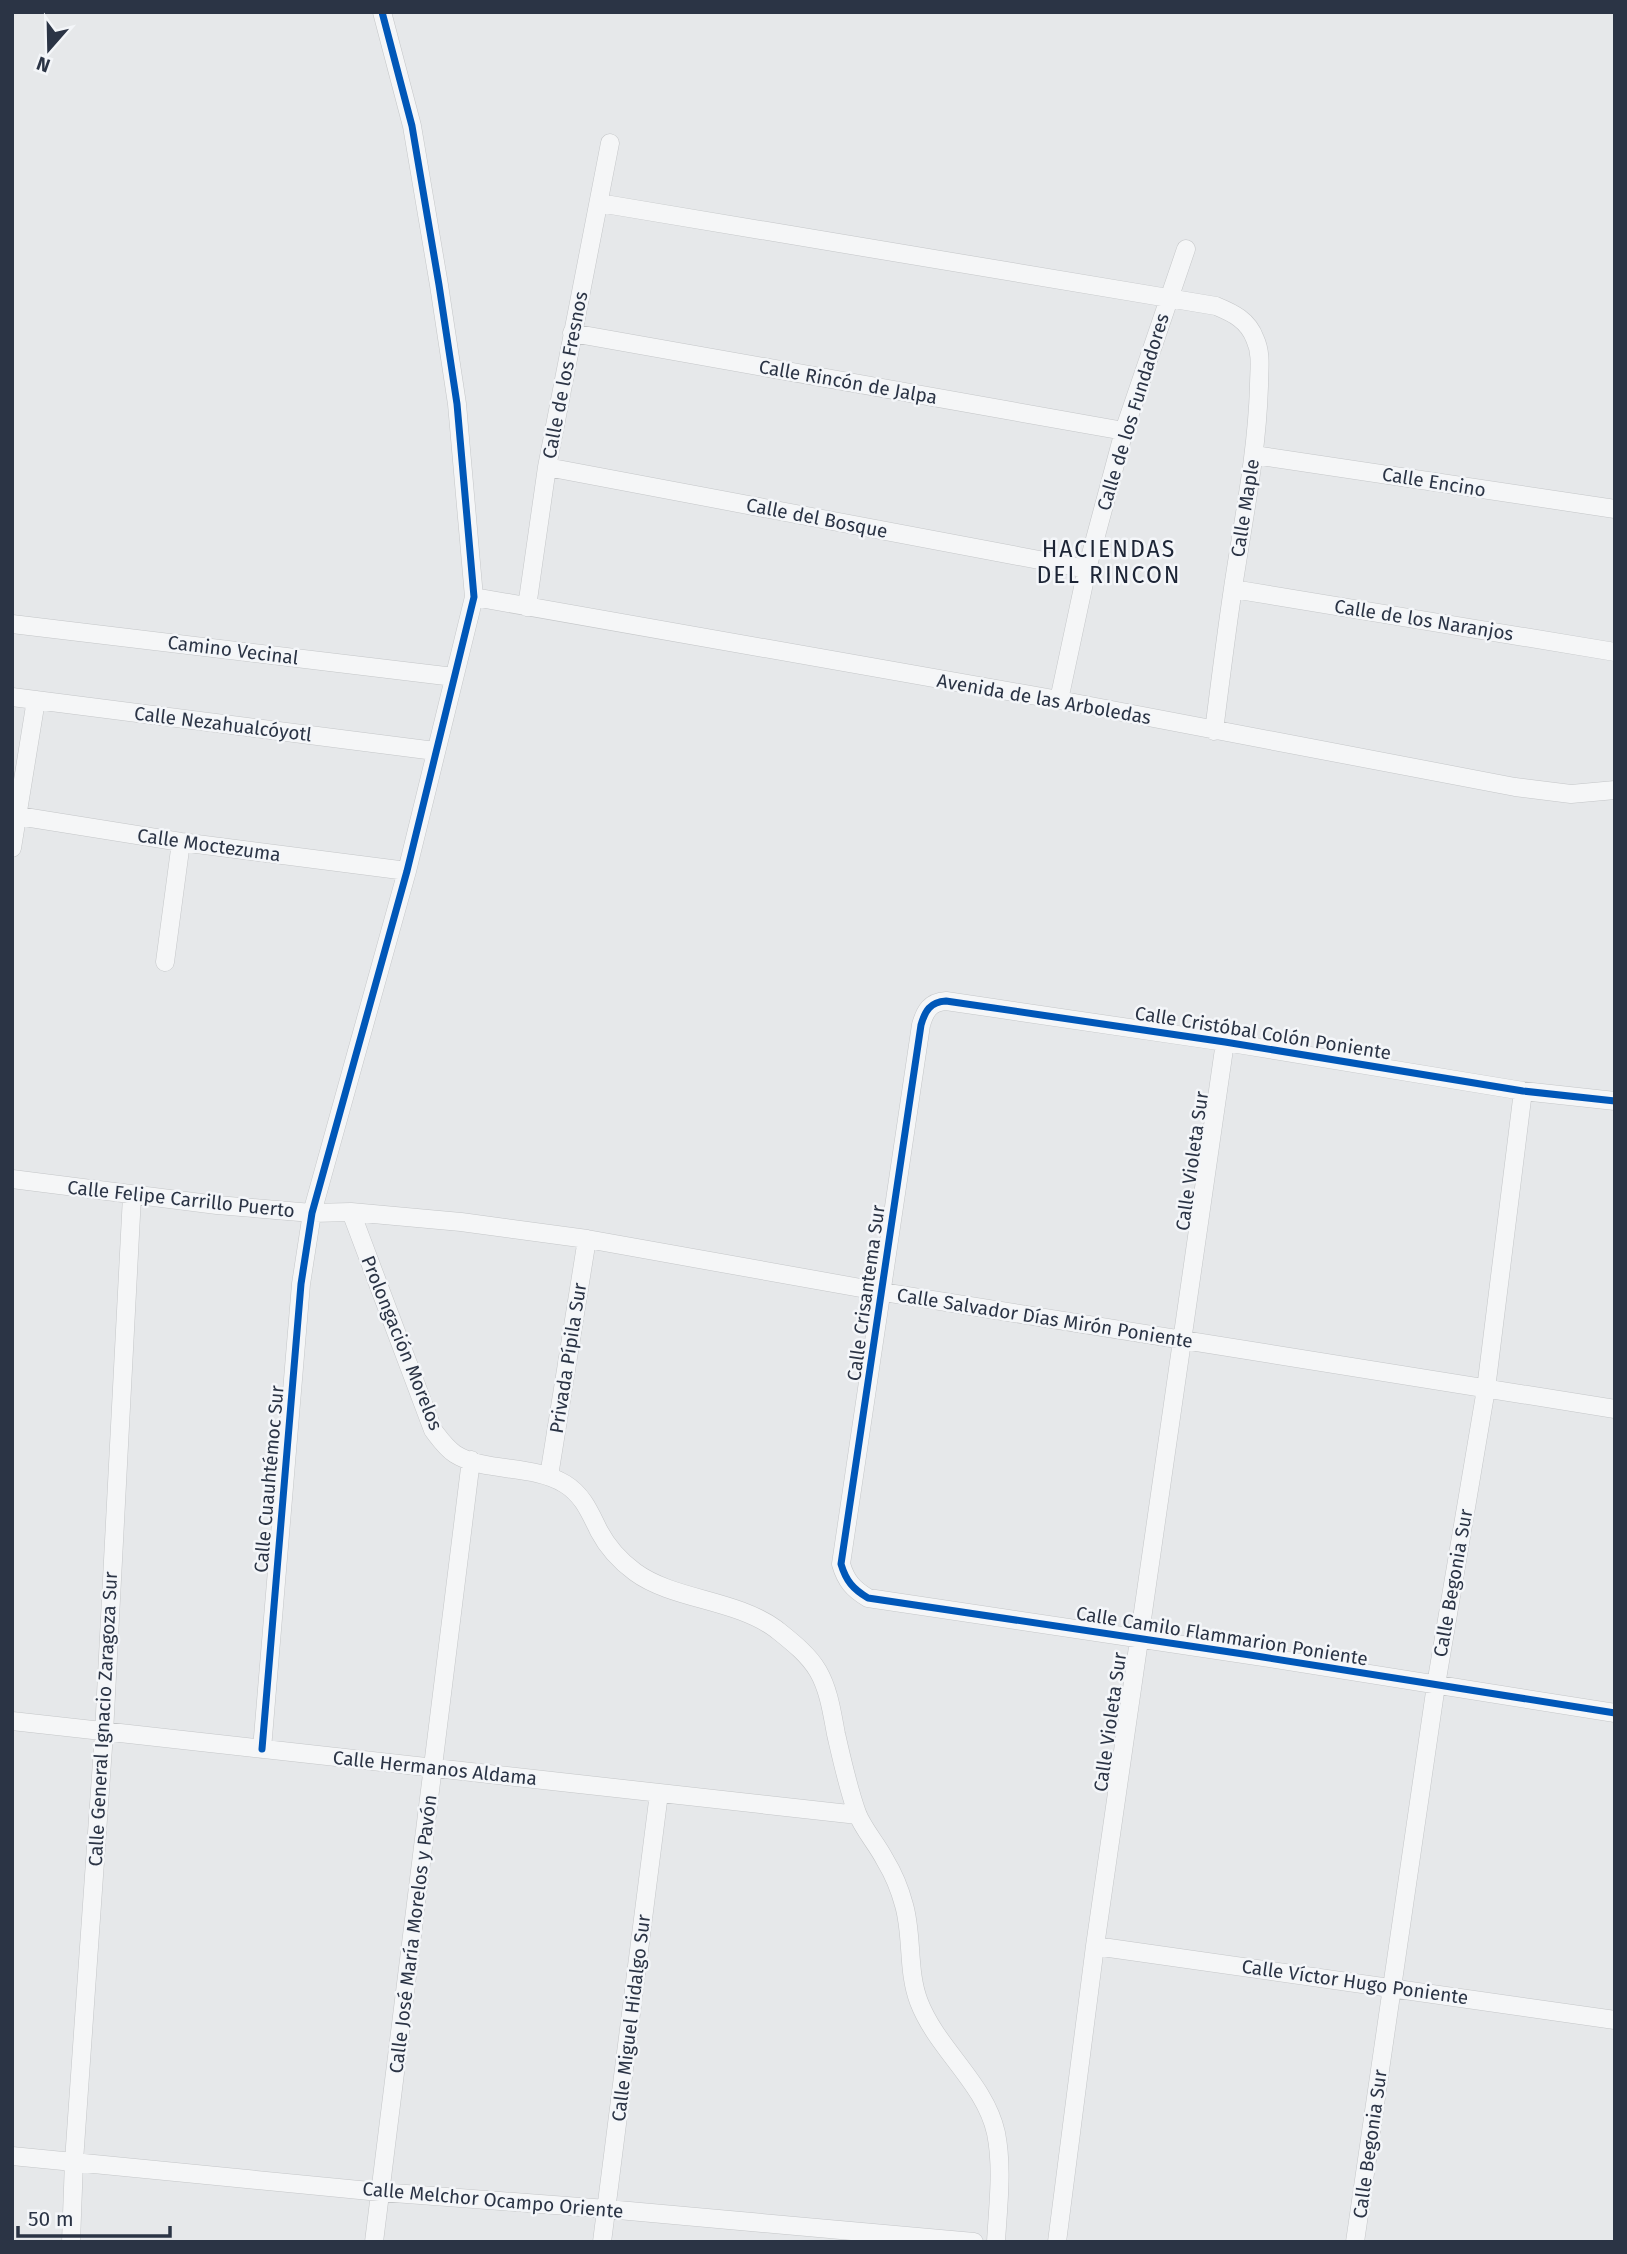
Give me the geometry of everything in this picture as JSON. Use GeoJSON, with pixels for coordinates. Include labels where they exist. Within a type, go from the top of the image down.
{"type":"FeatureCollection","features":[{"type":"Feature","properties":{"kind":"street","name":"Calle Cuauhtémoc Sur"},"geometry":{"type":"LineString","coordinates":[[262,1749],[300,1297],[312,1213],[407,871],[474,597],[457,404],[439,285],[412,125],[382,12]]}},
{"type":"Feature","properties":{"kind":"street","name":"Calle de los Fresnos"},"geometry":{"type":"LineString","coordinates":[[527,607],[547,467],[610,143]]}},
{"type":"Feature","properties":{"kind":"street"},"geometry":{"type":"LineString","coordinates":[[599,203],[1168,300]]}},
{"type":"Feature","properties":{"kind":"street","name":"Calle de los Fundadores"},"geometry":{"type":"LineString","coordinates":[[1059,700],[1087,569],[1124,431],[1186,249]]}},
{"type":"Feature","properties":{"kind":"street","name":"Calle Maple"},"geometry":{"type":"LineString","coordinates":[[1168,300],[1216,306],[1234,313],[1248,326],[1260,354],[1254,455],[1214,731]]}},
{"type":"Feature","properties":{"kind":"street","name":"Calle Rincón de Jalpa"},"geometry":{"type":"LineString","coordinates":[[572,333],[1124,431]]}},
{"type":"Feature","properties":{"kind":"street","name":"Calle Encino"},"geometry":{"type":"LineString","coordinates":[[1254,455],[1615,509]]}},
{"type":"Feature","properties":{"kind":"street","name":"Calle del Bosque"},"geometry":{"type":"LineString","coordinates":[[547,467],[1087,569]]}},
{"type":"Feature","properties":{"kind":"street","name":"Calle de los Naranjos"},"geometry":{"type":"LineString","coordinates":[[1233,589],[1615,652]]}},
{"type":"Feature","properties":{"kind":"street","name":"Avenida de las Arboledas"},"geometry":{"type":"LineString","coordinates":[[474,597],[1059,700],[1515,787],[1571,794],[1615,790]]}},
{"type":"Feature","properties":{"kind":"street","name":"Camino Vecinal"},"geometry":{"type":"LineString","coordinates":[[12,624],[454,677]]}},
{"type":"Feature","properties":{"kind":"street","name":"Calle Nezahualcóyotl"},"geometry":{"type":"LineString","coordinates":[[12,697],[435,751]]}},
{"type":"Feature","properties":{"kind":"street"},"geometry":{"type":"LineString","coordinates":[[12,848],[15,816],[36,701]]}},
{"type":"Feature","properties":{"kind":"street","name":"Calle Moctezuma"},"geometry":{"type":"LineString","coordinates":[[15,816],[181,842],[407,871]]}},
{"type":"Feature","properties":{"kind":"street"},"geometry":{"type":"LineString","coordinates":[[165,962],[181,842]]}},
{"type":"Feature","properties":{"kind":"street","name":"Calle Cristóbal Colón Poniente"},"geometry":{"type":"LineString","coordinates":[[921,1026],[929,1006],[937,1001],[946,1001],[1225,1042],[1523,1091],[1615,1101]]}},
{"type":"Feature","properties":{"kind":"street","name":"Calle Crisantema Sur"},"geometry":{"type":"LineString","coordinates":[[841,1564],[921,1026]]}},
{"type":"Feature","properties":{"kind":"street","name":"Calle Violeta Sur"},"geometry":{"type":"LineString","coordinates":[[1057,2242],[1095,1946],[1225,1042]]}},
{"type":"Feature","properties":{"kind":"street","name":"Calle Begonia Sur"},"geometry":{"type":"LineString","coordinates":[[1355,2242],[1436,1685],[1486,1389],[1523,1091]]}},
{"type":"Feature","properties":{"kind":"street","name":"Calle Felipe Carrillo Puerto"},"geometry":{"type":"LineString","coordinates":[[12,1179],[132,1196],[312,1213],[351,1212]]}},
{"type":"Feature","properties":{"kind":"street","name":"Calle General Ignacio Zaragoza Sur"},"geometry":{"type":"LineString","coordinates":[[71,2242],[74,2161],[104,1733],[132,1196]]}},
{"type":"Feature","properties":{"kind":"street","name":"Calle Salvador Días Mirón Poniente"},"geometry":{"type":"LineString","coordinates":[[351,1212],[587,1239],[883,1292],[1615,1409]]}},
{"type":"Feature","properties":{"kind":"street","name":"Prolongación Morelos"},"geometry":{"type":"LineString","coordinates":[[351,1212],[433,1430],[444,1445],[456,1455],[471,1460],[549,1476]]}},
{"type":"Feature","properties":{"kind":"street","name":"Privada Pípila Sur"},"geometry":{"type":"LineString","coordinates":[[549,1476],[587,1239]]}},
{"type":"Feature","properties":{"kind":"street","name":"Calle José María Morelos y Pavón"},"geometry":{"type":"LineString","coordinates":[[374,2242],[471,1460]]}},
{"type":"Feature","properties":{"kind":"street"},"geometry":{"type":"LineString","coordinates":[[549,1476],[566,1484],[580,1496],[616,1557],[637,1574],[746,1612],[773,1627],[800,1649],[818,1672],[828,1695],[858,1815],[887,1862],[904,1904],[911,1937],[913,1976],[918,2001],[930,2024],[981,2099],[996,2132],[1000,2173],[996,2242]]}},
{"type":"Feature","properties":{"kind":"street","name":"Calle Camilo Flammarion Poniente"},"geometry":{"type":"LineString","coordinates":[[841,1564],[848,1583],[869,1598],[1615,1713]]}},
{"type":"Feature","properties":{"kind":"street","name":"Calle Hermanos Aldama"},"geometry":{"type":"LineString","coordinates":[[12,1721],[858,1815]]}},
{"type":"Feature","properties":{"kind":"street","name":"Calle Miguel Hidalgo Sur"},"geometry":{"type":"LineString","coordinates":[[602,2242],[659,1793]]}},
{"type":"Feature","properties":{"kind":"street","name":"Calle Víctor Hugo Poniente"},"geometry":{"type":"LineString","coordinates":[[1095,1946],[1615,2020]]}},
{"type":"Feature","properties":{"kind":"street","name":"Calle Melchor Ocampo Oriente"},"geometry":{"type":"LineString","coordinates":[[12,2156],[380,2192],[607,2209],[813,2235],[974,2242]]}},
{"type":"Feature","properties":{"kind":"cycle path"},"geometry":{"type":"LineString","coordinates":[[262,1749],[301,1284],[312,1213],[407,871],[474,597],[457,404],[439,285],[412,126],[382,12]]}},
{"type":"Feature","properties":{"kind":"cycle path"},"geometry":{"type":"LineString","coordinates":[[1615,1101],[1523,1091],[1225,1042],[946,1001],[932,1005],[921,1025],[841,1564],[851,1584],[868,1598],[1615,1713]]}},
{"type":"Feature","properties":{"kind":"district","name":"HACIENDAS DEL RINCON"},"geometry":{"type":"Point","coordinates":[1109,562]}}]}
